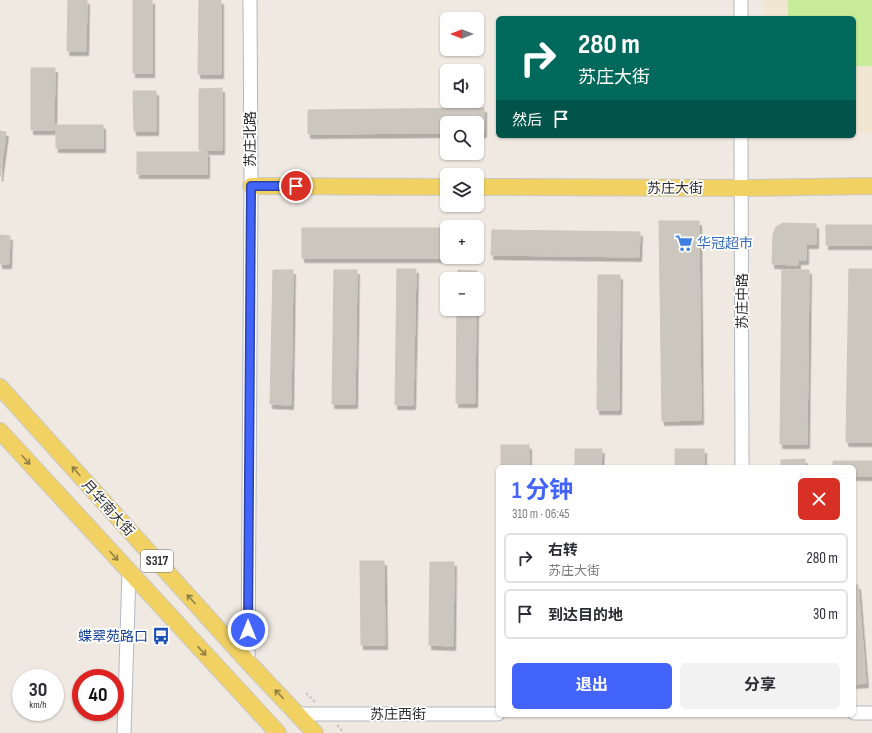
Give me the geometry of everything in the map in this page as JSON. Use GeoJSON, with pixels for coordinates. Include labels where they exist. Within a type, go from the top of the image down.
{"type":"FeatureCollection","features":[{"type":"Feature","properties":{"kind":"main road"},"geometry":{"type":"LineString","coordinates":[[251,186],[440,187]]}},
{"type":"Feature","properties":{"kind":"main road","name":"苏庄大街"},"geometry":{"type":"LineString","coordinates":[[484,187],[742,188],[872,186]]}},
{"type":"Feature","properties":{"kind":"main road","name":"月华南大街"},"geometry":{"type":"LineString","coordinates":[[0,387],[248,662],[315,733]]}},
{"type":"Feature","properties":{"kind":"main road","name":"月华南大街"},"geometry":{"type":"LineString","coordinates":[[0,431],[278,733]]}},
{"type":"Feature","properties":{"kind":"street","name":"苏庄北路"},"geometry":{"type":"LineString","coordinates":[[248,662],[251,186],[250,0]]}},
{"type":"Feature","properties":{"kind":"street"},"geometry":{"type":"LineString","coordinates":[[741,0],[741,16]]}},
{"type":"Feature","properties":{"kind":"street","name":"苏庄中路"},"geometry":{"type":"LineString","coordinates":[[741,138],[742,465]]}},
{"type":"Feature","properties":{"kind":"street"},"geometry":{"type":"LineString","coordinates":[[124,733],[129,572]]}},
{"type":"Feature","properties":{"kind":"street"},"geometry":{"type":"LineString","coordinates":[[856,713],[872,713]]}},
{"type":"Feature","properties":{"kind":"street","name":"苏庄西街"},"geometry":{"type":"LineString","coordinates":[[298,714],[496,714]]}},
{"type":"Feature","properties":{"kind":"path"},"geometry":{"type":"LineString","coordinates":[[338,727],[344,733]]}},
{"type":"Feature","properties":{"kind":"shaded area"},"geometry":{"type":"Polygon","coordinates":[[[764,0],[872,0],[872,133],[856,133],[856,16],[764,16],[764,0]]]}},
{"type":"Feature","properties":{"kind":"green space"},"geometry":{"type":"Polygon","coordinates":[[[788,0],[872,0],[872,66],[856,66],[856,16],[788,16],[788,0]]]}},
{"type":"Feature","properties":{"kind":"building"},"geometry":{"type":"Polygon","coordinates":[[[68,0],[87,0],[86,51],[67,51],[68,0]]]}},
{"type":"Feature","properties":{"kind":"building"},"geometry":{"type":"Polygon","coordinates":[[[133,0],[152,0],[152,73],[133,73],[133,0]]]}},
{"type":"Feature","properties":{"kind":"building"},"geometry":{"type":"Polygon","coordinates":[[[199,0],[221,0],[221,74],[198,74],[199,0]]]}},
{"type":"Feature","properties":{"kind":"building"},"geometry":{"type":"Polygon","coordinates":[[[31,68],[55,68],[54,130],[31,130],[31,68]]]}},
{"type":"Feature","properties":{"kind":"building"},"geometry":{"type":"Polygon","coordinates":[[[222,88],[222,150],[199,150],[199,89],[222,88]]]}},
{"type":"Feature","properties":{"kind":"building"},"geometry":{"type":"Polygon","coordinates":[[[133,91],[156,91],[156,131],[134,131],[133,91]]]}},
{"type":"Feature","properties":{"kind":"building"},"geometry":{"type":"Polygon","coordinates":[[[484,108],[484,116],[440,116],[440,133],[308,134],[308,110],[484,108]]]}},
{"type":"Feature","properties":{"kind":"building"},"geometry":{"type":"Polygon","coordinates":[[[56,125],[103,125],[103,148],[56,148],[56,125]]]}},
{"type":"Feature","properties":{"kind":"building"},"geometry":{"type":"Polygon","coordinates":[[[0,131],[6,132],[0,177],[0,131]]]}},
{"type":"Feature","properties":{"kind":"building"},"geometry":{"type":"Polygon","coordinates":[[[137,152],[207,152],[207,174],[137,174],[137,152]]]}},
{"type":"Feature","properties":{"kind":"building"},"geometry":{"type":"Polygon","coordinates":[[[659,221],[699,221],[701,420],[662,421],[659,221]]]}},
{"type":"Feature","properties":{"kind":"building"},"geometry":{"type":"Polygon","coordinates":[[[783,223],[816,224],[816,244],[806,244],[806,260],[798,260],[798,265],[772,264],[773,234],[776,227],[783,223]]]}},
{"type":"Feature","properties":{"kind":"building"},"geometry":{"type":"Polygon","coordinates":[[[826,225],[872,225],[872,245],[826,245],[826,225]]]}},
{"type":"Feature","properties":{"kind":"building"},"geometry":{"type":"Polygon","coordinates":[[[302,228],[440,228],[440,258],[302,258],[302,228]]]}},
{"type":"Feature","properties":{"kind":"building"},"geometry":{"type":"Polygon","coordinates":[[[492,230],[640,232],[639,257],[491,255],[492,230]]]}},
{"type":"Feature","properties":{"kind":"building"},"geometry":{"type":"Polygon","coordinates":[[[0,235],[10,236],[9,264],[0,264],[0,235]]]}},
{"type":"Feature","properties":{"kind":"building"},"geometry":{"type":"Polygon","coordinates":[[[397,269],[416,269],[413,405],[395,405],[397,269]]]}},
{"type":"Feature","properties":{"kind":"building"},"geometry":{"type":"Polygon","coordinates":[[[849,269],[872,269],[872,442],[846,442],[849,269]]]}},
{"type":"Feature","properties":{"kind":"building"},"geometry":{"type":"Polygon","coordinates":[[[273,270],[293,270],[291,405],[270,404],[273,270]]]}},
{"type":"Feature","properties":{"kind":"building"},"geometry":{"type":"Polygon","coordinates":[[[334,270],[357,270],[355,404],[332,404],[334,270]]]}},
{"type":"Feature","properties":{"kind":"building"},"geometry":{"type":"Polygon","coordinates":[[[458,270],[477,271],[477,272],[458,272],[458,270]]]}},
{"type":"Feature","properties":{"kind":"building"},"geometry":{"type":"Polygon","coordinates":[[[782,270],[809,270],[807,444],[780,444],[782,270]]]}},
{"type":"Feature","properties":{"kind":"building"},"geometry":{"type":"Polygon","coordinates":[[[598,275],[620,275],[619,410],[597,410],[598,275]]]}},
{"type":"Feature","properties":{"kind":"building"},"geometry":{"type":"Polygon","coordinates":[[[457,316],[476,316],[475,403],[456,403],[457,316]]]}},
{"type":"Feature","properties":{"kind":"building"},"geometry":{"type":"Polygon","coordinates":[[[501,445],[529,445],[529,465],[501,465],[501,445]]]}},
{"type":"Feature","properties":{"kind":"building"},"geometry":{"type":"Polygon","coordinates":[[[575,449],[602,449],[601,465],[575,465],[575,449]]]}},
{"type":"Feature","properties":{"kind":"building"},"geometry":{"type":"Polygon","coordinates":[[[675,449],[704,449],[704,465],[675,465],[675,449]]]}},
{"type":"Feature","properties":{"kind":"building"},"geometry":{"type":"Polygon","coordinates":[[[805,459],[805,465],[781,465],[781,460],[805,459]]]}},
{"type":"Feature","properties":{"kind":"building"},"geometry":{"type":"Polygon","coordinates":[[[833,461],[872,461],[872,476],[856,476],[856,465],[833,465],[833,461]]]}},
{"type":"Feature","properties":{"kind":"building"},"geometry":{"type":"Polygon","coordinates":[[[360,561],[384,561],[385,645],[361,645],[360,561]]]}},
{"type":"Feature","properties":{"kind":"building"},"geometry":{"type":"Polygon","coordinates":[[[430,562],[454,562],[453,646],[429,645],[430,562]]]}},
{"type":"Feature","properties":{"kind":"building"},"geometry":{"type":"Polygon","coordinates":[[[856,585],[858,585],[866,683],[856,684],[856,585]]]}},
{"type":"Feature","properties":{"kind":"place","name":"华冠超市"},"geometry":{"type":"Point","coordinates":[684,243]}},
{"type":"Feature","properties":{"kind":"place","name":"蝶翠苑路口"},"geometry":{"type":"Point","coordinates":[161,636]}},
{"type":"Feature","properties":{"kind":"route"},"geometry":{"type":"LineString","coordinates":[[248,630],[251,186],[296,186]]}}]}
